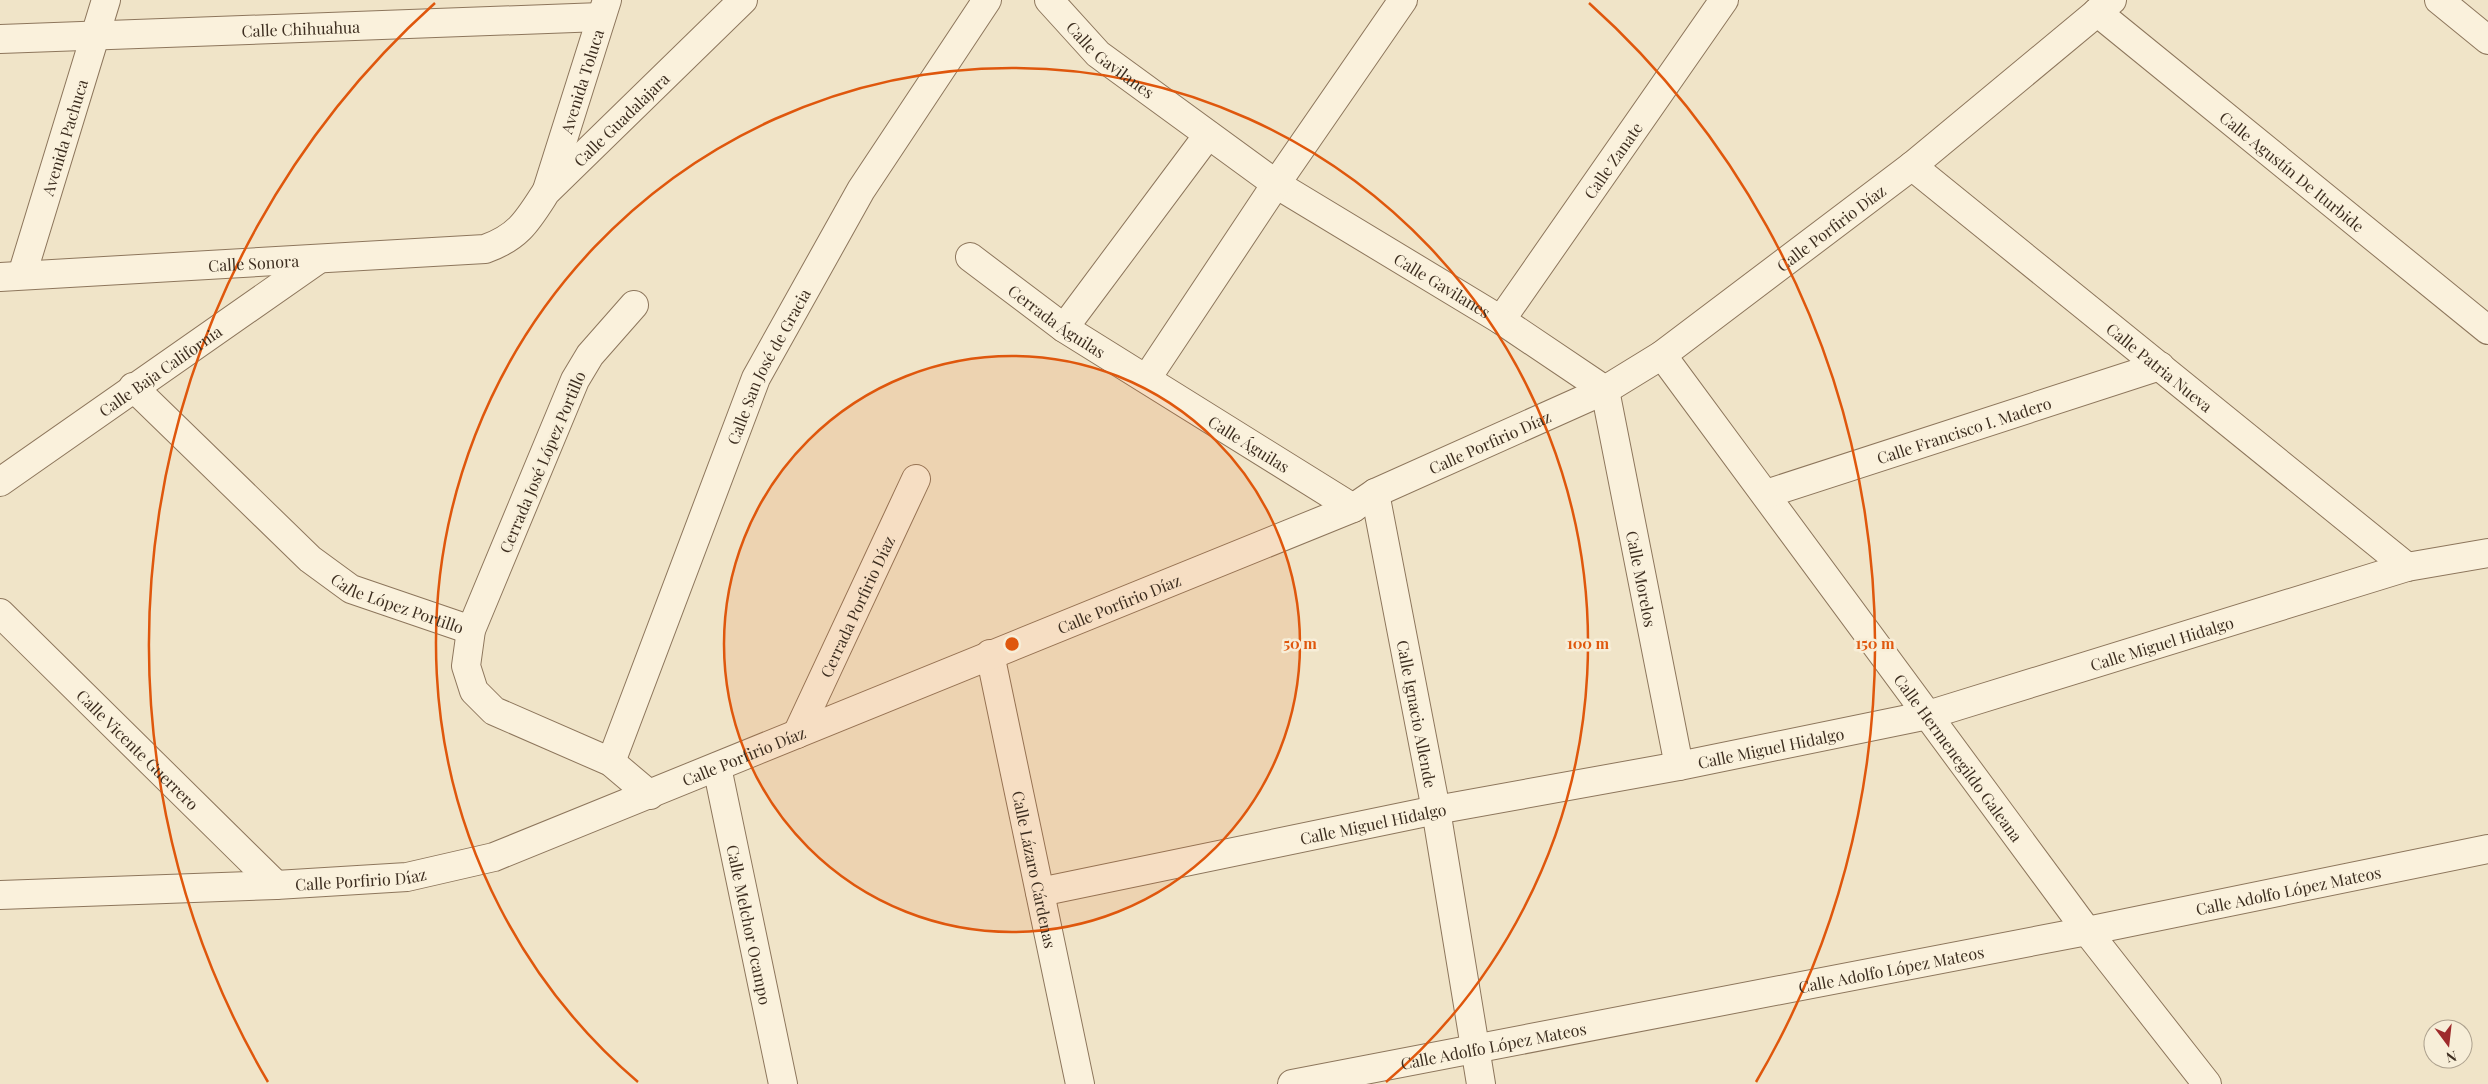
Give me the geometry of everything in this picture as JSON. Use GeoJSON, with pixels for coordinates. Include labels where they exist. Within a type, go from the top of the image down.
{"type":"FeatureCollection","features":[{"type":"Feature","properties":{"kind":"street","name":"Avenida Pachuca"},"geometry":{"type":"LineString","coordinates":[[11,276],[97,34],[106,0]]}},
{"type":"Feature","properties":{"kind":"street","name":"Calle Guadalajara"},"geometry":{"type":"LineString","coordinates":[[505,242],[524,226],[546,192],[743,0]]}},
{"type":"Feature","properties":{"kind":"street","name":"Calle San José de Gracia"},"geometry":{"type":"LineString","coordinates":[[611,762],[756,378],[861,190],[986,0]]}},
{"type":"Feature","properties":{"kind":"street","name":"Calle Gavilanes"},"geometry":{"type":"LineString","coordinates":[[1049,0],[1098,54],[1276,184],[1502,320],[1605,390]]}},
{"type":"Feature","properties":{"kind":"street"},"geometry":{"type":"LineString","coordinates":[[1146,378],[1402,0]]}},
{"type":"Feature","properties":{"kind":"street","name":"Calle Zanate"},"geometry":{"type":"LineString","coordinates":[[1502,320],[1724,0]]}},
{"type":"Feature","properties":{"kind":"street"},"geometry":{"type":"LineString","coordinates":[[2439,0],[2488,40]]}},
{"type":"Feature","properties":{"kind":"street","name":"Calle Porfirio Díaz"},"geometry":{"type":"LineString","coordinates":[[0,895],[276,885],[407,877],[494,857],[1352,508],[1376,493],[1605,390],[1662,355],[1912,166],[2105,6]]}},
{"type":"Feature","properties":{"kind":"street","name":"Calle Agustín De Iturbide"},"geometry":{"type":"LineString","coordinates":[[2105,6],[2488,330]]}},
{"type":"Feature","properties":{"kind":"street","name":"Calle Chihuahua"},"geometry":{"type":"LineString","coordinates":[[0,39],[604,8]]}},
{"type":"Feature","properties":{"kind":"street","name":"Avenida Toluca"},"geometry":{"type":"LineString","coordinates":[[546,192],[604,8]]}},
{"type":"Feature","properties":{"kind":"street"},"geometry":{"type":"LineString","coordinates":[[1064,328],[1208,135]]}},
{"type":"Feature","properties":{"kind":"street","name":"Calle Patria Nueva"},"geometry":{"type":"LineString","coordinates":[[1912,166],[2407,567]]}},
{"type":"Feature","properties":{"kind":"street","name":"Calle Sonora"},"geometry":{"type":"LineString","coordinates":[[11,276],[485,249],[505,242]]}},
{"type":"Feature","properties":{"kind":"street","name":"Cerrada Águilas"},"geometry":{"type":"LineString","coordinates":[[970,258],[1064,328],[1146,378]]}},
{"type":"Feature","properties":{"kind":"street","name":"Calle Baja California"},"geometry":{"type":"LineString","coordinates":[[0,482],[319,259]]}},
{"type":"Feature","properties":{"kind":"street","name":"Cerrada José López Portillo"},"geometry":{"type":"LineString","coordinates":[[471,630],[576,380],[590,355],[634,305]]}},
{"type":"Feature","properties":{"kind":"street","name":"Calle Hermenegildo Galeana"},"geometry":{"type":"LineString","coordinates":[[1662,355],[2087,931],[2207,1084]]}},
{"type":"Feature","properties":{"kind":"street","name":"Calle Francisco I. Madero"},"geometry":{"type":"LineString","coordinates":[[1766,494],[2160,366]]}},
{"type":"Feature","properties":{"kind":"street","name":"Calle Águilas"},"geometry":{"type":"LineString","coordinates":[[1146,378],[1352,508]]}},
{"type":"Feature","properties":{"kind":"street","name":"Calle López Portillo"},"geometry":{"type":"LineString","coordinates":[[134,387],[310,558],[351,589],[471,630],[466,666],[474,691],[494,711],[611,762],[650,795]]}},
{"type":"Feature","properties":{"kind":"street","name":"Calle Morelos"},"geometry":{"type":"LineString","coordinates":[[1605,390],[1679,766]]}},
{"type":"Feature","properties":{"kind":"street","name":"Cerrada Porfirio Díaz"},"geometry":{"type":"LineString","coordinates":[[797,734],[916,478]]}},
{"type":"Feature","properties":{"kind":"street","name":"Calle Ignacio Allende"},"geometry":{"type":"LineString","coordinates":[[1376,493],[1436,810],[1481,1084]]}},
{"type":"Feature","properties":{"kind":"street","name":"Calle Miguel Hidalgo"},"geometry":{"type":"LineString","coordinates":[[1040,892],[1436,810],[1679,766],[1928,715],[2407,567],[2488,553]]}},
{"type":"Feature","properties":{"kind":"street","name":"Calle Vicente Guerrero"},"geometry":{"type":"LineString","coordinates":[[0,613],[276,885]]}},
{"type":"Feature","properties":{"kind":"street","name":"Calle Lázaro Cárdenas"},"geometry":{"type":"LineString","coordinates":[[990,654],[1080,1084]]}},
{"type":"Feature","properties":{"kind":"street","name":"Calle Melchor Ocampo"},"geometry":{"type":"LineString","coordinates":[[717,767],[783,1084]]}},
{"type":"Feature","properties":{"kind":"street","name":"Calle Adolfo López Mateos"},"geometry":{"type":"LineString","coordinates":[[1292,1084],[2087,931],[2488,849]]}}]}
